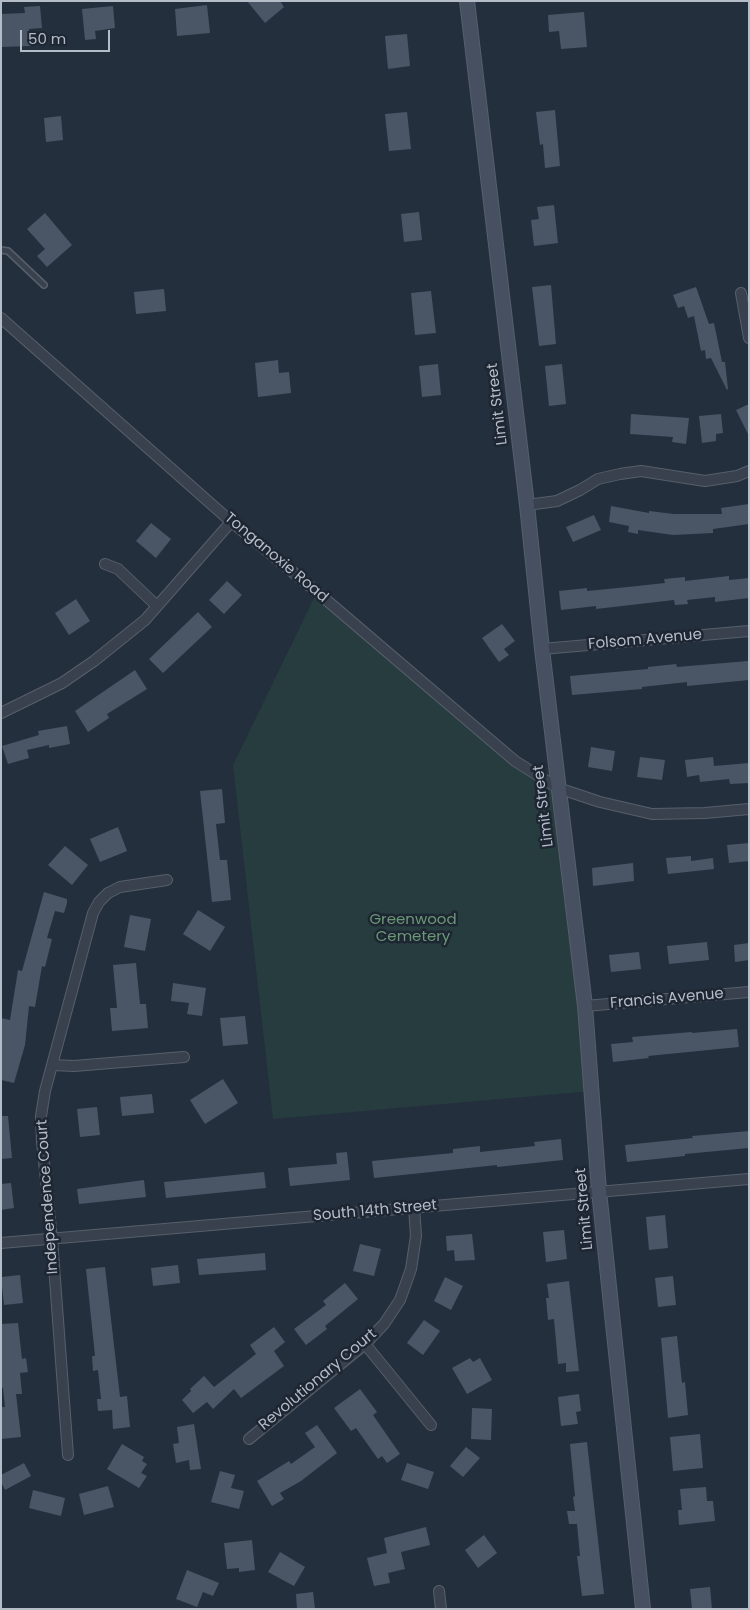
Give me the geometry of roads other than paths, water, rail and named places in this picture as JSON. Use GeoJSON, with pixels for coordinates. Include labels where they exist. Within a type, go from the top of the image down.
{"type":"FeatureCollection","features":[{"type":"Feature","properties":{"kind":"street","name":"Limit Street"},"geometry":{"type":"LineString","coordinates":[[467,1],[585,1006],[599,1191],[643,1609]]}},
{"type":"Feature","properties":{"kind":"street"},"geometry":{"type":"LineString","coordinates":[[741,293],[749,338]]}},
{"type":"Feature","properties":{"kind":"street","name":"Tonganoxie Road"},"geometry":{"type":"LineString","coordinates":[[1,318],[231,522],[317,592],[514,761],[558,788],[600,802],[652,814],[705,813],[749,809]]}},
{"type":"Feature","properties":{"kind":"street"},"geometry":{"type":"LineString","coordinates":[[527,505],[557,501],[598,479],[620,474],[641,472],[705,480],[737,476],[749,471]]}},
{"type":"Feature","properties":{"kind":"street"},"geometry":{"type":"LineString","coordinates":[[1,713],[62,683],[94,661],[145,620],[231,522]]}},
{"type":"Feature","properties":{"kind":"street"},"geometry":{"type":"LineString","coordinates":[[105,564],[118,569],[157,606]]}},
{"type":"Feature","properties":{"kind":"street","name":"Folsom Avenue"},"geometry":{"type":"LineString","coordinates":[[542,649],[749,631]]}},
{"type":"Feature","properties":{"kind":"street","name":"Independence Court"},"geometry":{"type":"LineString","coordinates":[[68,1455],[52,1239],[42,1142],[41,1116],[45,1091],[92,913],[108,893],[120,887],[167,880]]}},
{"type":"Feature","properties":{"kind":"street","name":"Francis Avenue"},"geometry":{"type":"LineString","coordinates":[[585,1006],[749,992]]}},
{"type":"Feature","properties":{"kind":"street"},"geometry":{"type":"LineString","coordinates":[[52,1065],[74,1066],[184,1057]]}},
{"type":"Feature","properties":{"kind":"street","name":"South 14th Street"},"geometry":{"type":"LineString","coordinates":[[1,1243],[749,1179]]}},
{"type":"Feature","properties":{"kind":"street","name":"Revolutionary Court"},"geometry":{"type":"LineString","coordinates":[[249,1439],[365,1344],[384,1324],[400,1300],[411,1269],[416,1236],[414,1207]]}},
{"type":"Feature","properties":{"kind":"street"},"geometry":{"type":"LineString","coordinates":[[365,1344],[431,1425]]}},
{"type":"Feature","properties":{"kind":"street"},"geometry":{"type":"LineString","coordinates":[[439,1591],[441,1609]]}},
{"type":"Feature","properties":{"kind":"lane"},"geometry":{"type":"LineString","coordinates":[[1,250],[8,251],[44,284]]}},
{"type":"Feature","properties":{"kind":"park label","name":"Greenwood Cemetery"},"geometry":{"type":"Point","coordinates":[413,928]}}]}
